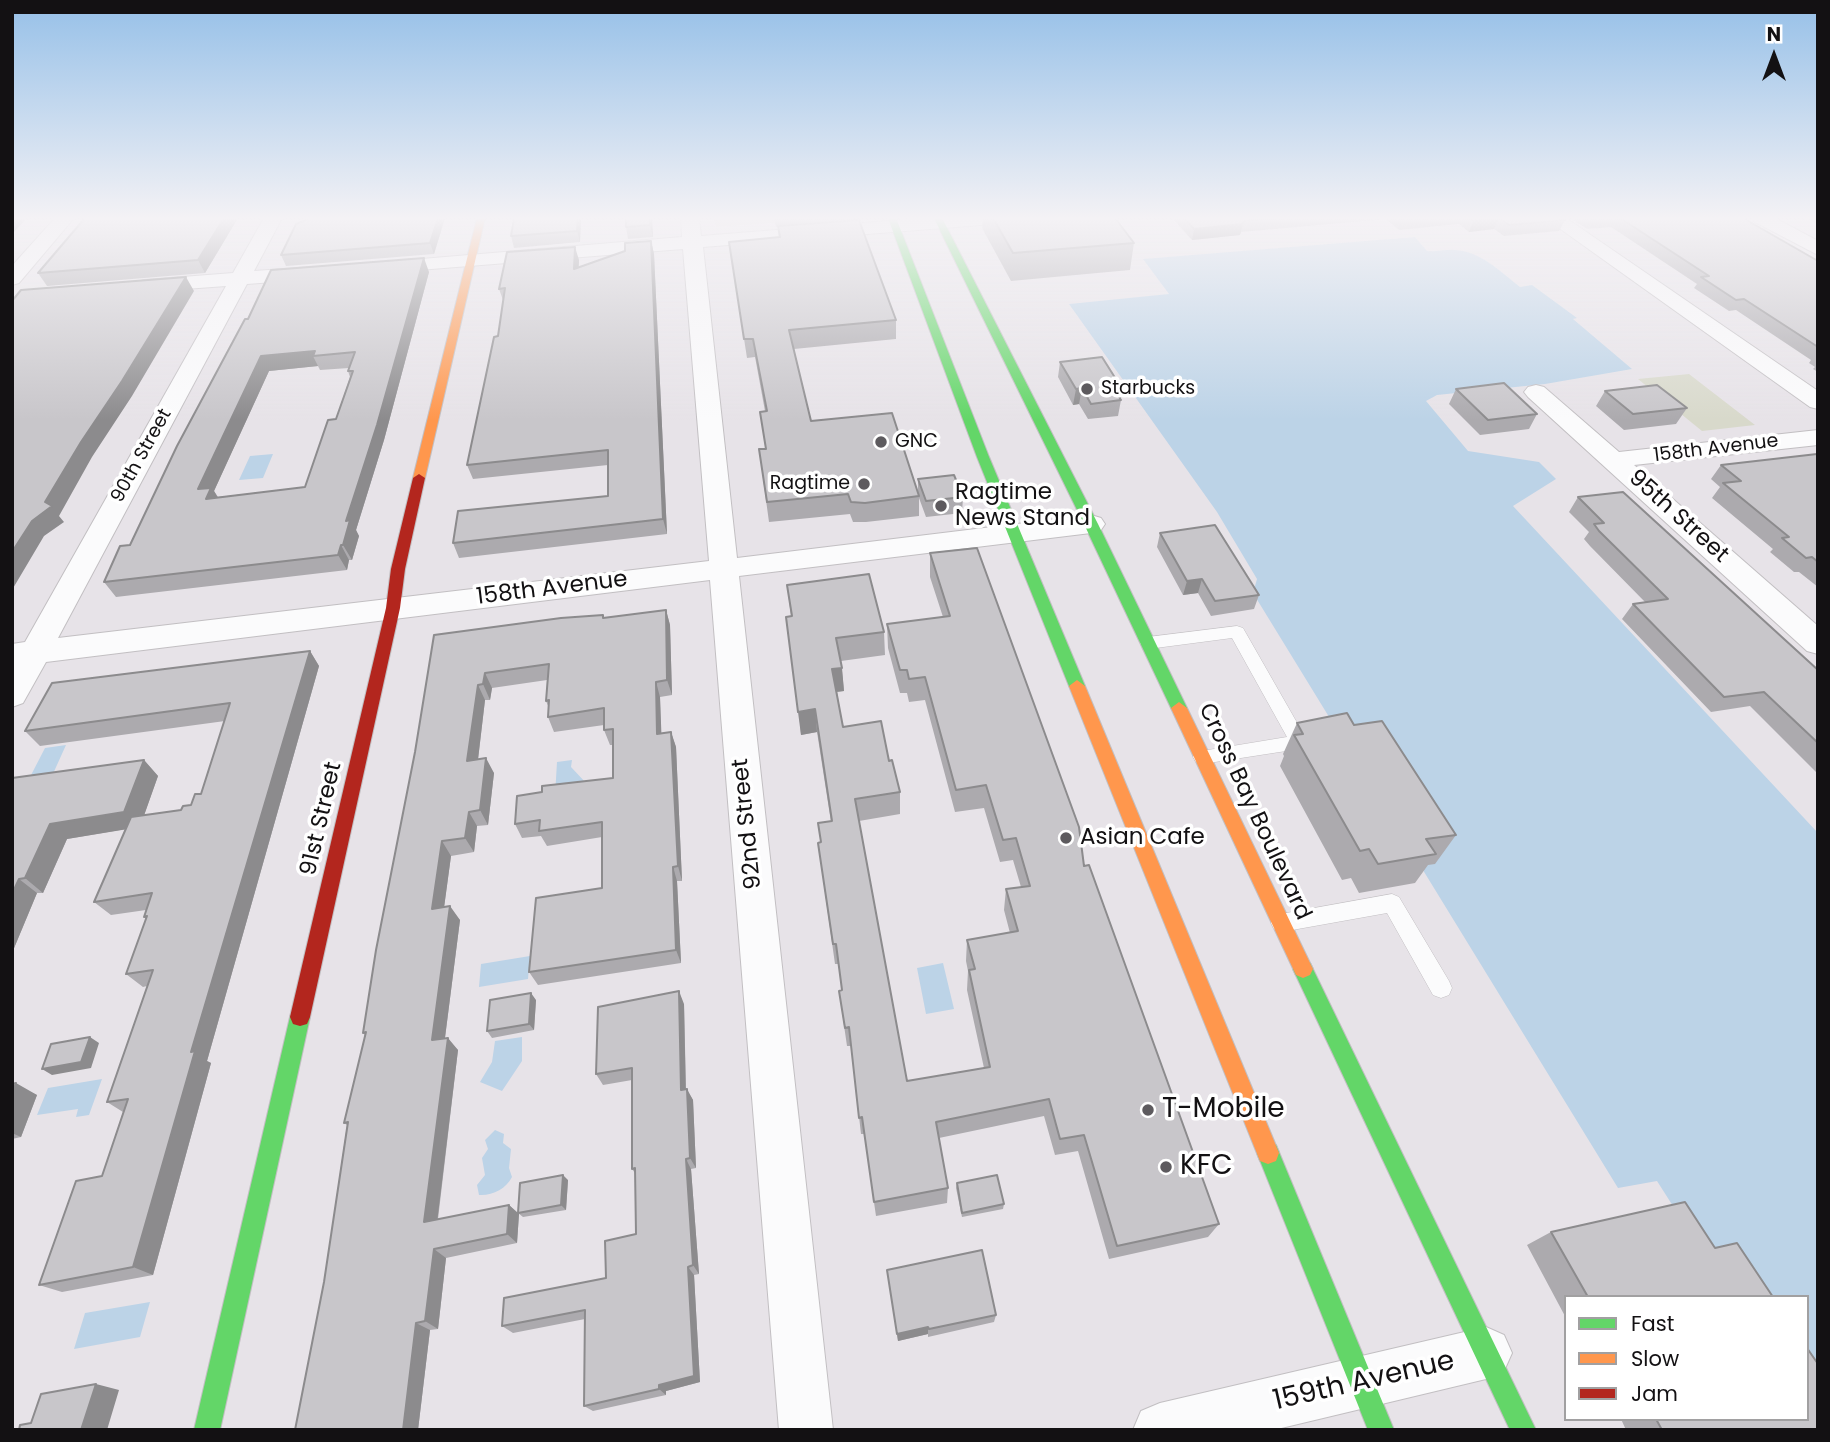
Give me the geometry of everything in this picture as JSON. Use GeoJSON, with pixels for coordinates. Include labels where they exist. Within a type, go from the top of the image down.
{"type":"FeatureCollection","features":[{"type":"Feature","properties":{"kind":"main road","name":"91st Street"},"geometry":{"type":"LineString","coordinates":[[207,1430],[393,608],[401,555],[465,285]]}},
{"type":"Feature","properties":{"kind":"main road"},"geometry":{"type":"LineString","coordinates":[[918,285],[983,457],[1381,1430]]}},
{"type":"Feature","properties":{"kind":"main road","name":"Cross Bay Boulevard"},"geometry":{"type":"LineString","coordinates":[[969,285],[1091,524],[1523,1430]]}},
{"type":"Feature","properties":{"kind":"street"},"geometry":{"type":"LineString","coordinates":[[124,288],[159,285]]}},
{"type":"Feature","properties":{"kind":"street","name":"90th Street"},"geometry":{"type":"LineString","coordinates":[[12,695],[24,653],[235,285]]}},
{"type":"Feature","properties":{"kind":"street","name":"92nd Street"},"geometry":{"type":"LineString","coordinates":[[696,285],[806,1430]]}},
{"type":"Feature","properties":{"kind":"street"},"geometry":{"type":"LineString","coordinates":[[1651,285],[1818,402]]}},
{"type":"Feature","properties":{"kind":"street","name":"95th Street"},"geometry":{"type":"LineString","coordinates":[[1536,392],[1818,643]]}},
{"type":"Feature","properties":{"kind":"street","name":"158th Avenue"},"geometry":{"type":"LineString","coordinates":[[1615,460],[1818,437]]}},
{"type":"Feature","properties":{"kind":"street","name":"158th Avenue"},"geometry":{"type":"LineString","coordinates":[[24,653],[1091,524]]}},
{"type":"Feature","properties":{"kind":"street","name":"159th Avenue"},"geometry":{"type":"LineString","coordinates":[[1160,1430],[1486,1353]]}},
{"type":"Feature","properties":{"kind":"lane"},"geometry":{"type":"LineString","coordinates":[[1148,643],[1237,632],[1299,742],[1202,757]]}},
{"type":"Feature","properties":{"kind":"lane"},"geometry":{"type":"LineString","coordinates":[[1281,923],[1392,904],[1441,988]]}},
{"type":"Feature","properties":{"kind":"shaded area"},"geometry":{"type":"Polygon","coordinates":[[[1689,374],[1755,425],[1702,431],[1638,379],[1689,374]]]}},
{"type":"Feature","properties":{"kind":"water"},"geometry":{"type":"Polygon","coordinates":[[[1163,285],[1532,285],[1577,318],[1573,319],[1632,369],[1545,384],[1437,395],[1426,401],[1468,451],[1539,462],[1556,479],[1513,506],[1818,833],[1818,1430],[1809,1418],[1809,1295],[1730,1295],[1657,1181],[1618,1188],[1253,593],[1257,579],[1217,512],[1069,304],[1169,294],[1163,285]]]}},
{"type":"Feature","properties":{"kind":"water"},"geometry":{"type":"Polygon","coordinates":[[[273,454],[263,478],[239,480],[250,456],[273,454]]]}},
{"type":"Feature","properties":{"kind":"water"},"geometry":{"type":"Polygon","coordinates":[[[66,745],[52,776],[29,779],[45,748],[66,745]]]}},
{"type":"Feature","properties":{"kind":"water"},"geometry":{"type":"Polygon","coordinates":[[[572,760],[571,767],[587,784],[555,796],[557,762],[572,760]]]}},
{"type":"Feature","properties":{"kind":"water"},"geometry":{"type":"Polygon","coordinates":[[[530,956],[528,979],[479,987],[481,964],[530,956]]]}},
{"type":"Feature","properties":{"kind":"water"},"geometry":{"type":"Polygon","coordinates":[[[943,963],[954,1009],[926,1014],[917,968],[943,963]]]}},
{"type":"Feature","properties":{"kind":"water"},"geometry":{"type":"Polygon","coordinates":[[[522,1037],[522,1061],[502,1091],[480,1082],[492,1062],[495,1041],[522,1037]]]}},
{"type":"Feature","properties":{"kind":"water"},"geometry":{"type":"Polygon","coordinates":[[[102,1079],[89,1115],[76,1117],[78,1109],[37,1115],[48,1088],[102,1079]]]}},
{"type":"Feature","properties":{"kind":"water"},"geometry":{"type":"Polygon","coordinates":[[[495,1130],[504,1134],[503,1143],[511,1149],[509,1168],[512,1177],[498,1191],[479,1195],[477,1185],[485,1175],[482,1158],[488,1149],[485,1140],[495,1130]]]}},
{"type":"Feature","properties":{"kind":"water"},"geometry":{"type":"Polygon","coordinates":[[[150,1302],[140,1337],[74,1349],[85,1313],[150,1302]]]}},
{"type":"Feature","properties":{"kind":"building"},"geometry":{"type":"Polygon","coordinates":[[[81,285],[181,285],[45,502],[52,506],[32,521],[12,552],[12,301],[21,290],[81,285]]]}},
{"type":"Feature","properties":{"kind":"building"},"geometry":{"type":"Polygon","coordinates":[[[264,285],[416,285],[338,555],[104,582],[120,546],[130,545],[177,446],[245,319],[248,319],[264,285]],[[315,351],[261,356],[198,489],[211,488],[206,499],[305,487],[328,420],[336,419],[353,371],[348,371],[355,352],[313,356],[315,351]]]}},
{"type":"Feature","properties":{"kind":"building"},"geometry":{"type":"Polygon","coordinates":[[[500,285],[653,285],[663,519],[453,543],[458,511],[608,496],[608,450],[467,465],[494,337],[498,336],[505,288],[499,289],[500,285]]]}},
{"type":"Feature","properties":{"kind":"building"},"geometry":{"type":"Polygon","coordinates":[[[736,285],[883,285],[896,320],[789,330],[811,421],[892,413],[919,496],[865,503],[851,502],[848,494],[767,502],[759,449],[766,449],[760,412],[767,411],[753,339],[744,339],[736,285]]]}},
{"type":"Feature","properties":{"kind":"building"},"geometry":{"type":"Polygon","coordinates":[[[1714,285],[1818,285],[1818,347],[1744,299],[1736,300],[1714,285]]]}},
{"type":"Feature","properties":{"kind":"building"},"geometry":{"type":"Polygon","coordinates":[[[1102,357],[1119,384],[1112,385],[1121,400],[1091,404],[1082,388],[1076,389],[1060,362],[1102,357]]]}},
{"type":"Feature","properties":{"kind":"building"},"geometry":{"type":"Polygon","coordinates":[[[1504,383],[1537,414],[1488,420],[1456,389],[1504,383]]]}},
{"type":"Feature","properties":{"kind":"building"},"geometry":{"type":"Polygon","coordinates":[[[1657,385],[1687,408],[1633,414],[1605,391],[1657,385]]]}},
{"type":"Feature","properties":{"kind":"building"},"geometry":{"type":"Polygon","coordinates":[[[1818,454],[1818,562],[1812,557],[1806,558],[1782,538],[1789,537],[1723,483],[1741,481],[1721,465],[1818,454]]]}},
{"type":"Feature","properties":{"kind":"building"},"geometry":{"type":"Polygon","coordinates":[[[954,475],[963,497],[926,501],[918,479],[954,475]]]}},
{"type":"Feature","properties":{"kind":"building"},"geometry":{"type":"Polygon","coordinates":[[[1623,492],[1818,670],[1818,743],[1764,692],[1724,697],[1633,604],[1668,599],[1599,531],[1594,524],[1604,523],[1578,497],[1623,492]]]}},
{"type":"Feature","properties":{"kind":"building"},"geometry":{"type":"Polygon","coordinates":[[[1215,525],[1259,595],[1215,601],[1202,579],[1187,581],[1160,533],[1215,525]]]}},
{"type":"Feature","properties":{"kind":"building"},"geometry":{"type":"Polygon","coordinates":[[[977,548],[1079,827],[1084,866],[1089,865],[1219,1224],[1117,1246],[1084,1135],[1060,1139],[1049,1099],[936,1122],[948,1188],[874,1202],[862,1117],[859,1118],[849,1027],[845,1028],[836,944],[833,944],[818,843],[821,842],[818,823],[832,821],[815,709],[798,712],[786,617],[792,616],[787,585],[869,574],[884,632],[836,638],[842,668],[832,669],[843,727],[881,721],[889,761],[892,760],[900,792],[855,799],[907,1081],[990,1067],[969,970],[975,969],[967,940],[1018,931],[1006,889],[1030,886],[1016,838],[1003,840],[986,785],[956,790],[925,677],[909,679],[907,670],[900,670],[887,624],[950,616],[930,553],[977,548]]]}},
{"type":"Feature","properties":{"kind":"building"},"geometry":{"type":"Polygon","coordinates":[[[666,610],[667,680],[656,682],[657,734],[671,732],[678,866],[673,867],[676,950],[529,972],[536,898],[602,888],[602,822],[539,831],[540,820],[515,824],[517,796],[542,792],[542,786],[613,778],[613,729],[604,730],[604,708],[548,717],[549,700],[546,701],[549,664],[485,673],[483,684],[478,685],[467,761],[486,758],[480,810],[469,812],[465,838],[442,841],[432,909],[450,906],[432,1040],[448,1038],[424,1222],[509,1205],[507,1234],[434,1249],[425,1321],[416,1323],[403,1430],[295,1430],[324,1282],[348,1122],[344,1123],[366,1032],[363,1033],[376,950],[415,752],[434,635],[561,618],[603,615],[603,618],[666,610]]]}},
{"type":"Feature","properties":{"kind":"building"},"geometry":{"type":"Polygon","coordinates":[[[310,651],[191,1052],[195,1051],[133,1267],[39,1285],[76,1181],[102,1176],[128,1099],[107,1102],[153,970],[126,974],[147,916],[144,917],[152,893],[94,902],[131,817],[181,810],[183,806],[191,805],[195,794],[201,794],[230,703],[25,731],[52,683],[310,651]]]}},
{"type":"Feature","properties":{"kind":"building"},"geometry":{"type":"Polygon","coordinates":[[[1347,713],[1354,725],[1382,721],[1456,835],[1426,839],[1436,854],[1378,864],[1369,849],[1360,851],[1294,735],[1303,734],[1297,723],[1347,713]]]}},
{"type":"Feature","properties":{"kind":"building"},"geometry":{"type":"Polygon","coordinates":[[[144,760],[124,812],[50,824],[25,878],[19,879],[12,894],[12,778],[144,760]]]}},
{"type":"Feature","properties":{"kind":"building"},"geometry":{"type":"Polygon","coordinates":[[[679,991],[681,1090],[687,1089],[690,1158],[686,1159],[693,1265],[688,1267],[694,1376],[659,1385],[659,1389],[584,1406],[585,1310],[502,1326],[504,1298],[606,1278],[605,1241],[636,1234],[635,1168],[632,1169],[632,1068],[596,1074],[598,1007],[679,991]]]}},
{"type":"Feature","properties":{"kind":"building"},"geometry":{"type":"Polygon","coordinates":[[[531,993],[529,1024],[487,1031],[490,1000],[531,993]]]}},
{"type":"Feature","properties":{"kind":"building"},"geometry":{"type":"Polygon","coordinates":[[[90,1037],[81,1062],[42,1069],[51,1044],[90,1037]]]}},
{"type":"Feature","properties":{"kind":"building"},"geometry":{"type":"Polygon","coordinates":[[[563,1175],[561,1205],[518,1213],[520,1183],[563,1175]]]}},
{"type":"Feature","properties":{"kind":"building"},"geometry":{"type":"Polygon","coordinates":[[[997,1175],[1004,1204],[962,1213],[957,1183],[997,1175]]]}},
{"type":"Feature","properties":{"kind":"building"},"geometry":{"type":"Polygon","coordinates":[[[1685,1202],[1715,1248],[1737,1243],[1772,1295],[1587,1295],[1551,1232],[1685,1202]]]}},
{"type":"Feature","properties":{"kind":"building"},"geometry":{"type":"Polygon","coordinates":[[[982,1250],[996,1315],[897,1334],[887,1270],[982,1250]]]}},
{"type":"Feature","properties":{"kind":"building"},"geometry":{"type":"Polygon","coordinates":[[[1809,1351],[1818,1364],[1818,1430],[1662,1430],[1657,1421],[1809,1421],[1809,1351]]]}},
{"type":"Feature","properties":{"kind":"building"},"geometry":{"type":"Polygon","coordinates":[[[96,1384],[81,1430],[19,1430],[20,1425],[31,1423],[41,1394],[96,1384]]]}},
{"type":"Feature","properties":{"kind":"traffic: fast"},"geometry":{"type":"LineString","coordinates":[[918,285],[983,457],[1077,686]]}},
{"type":"Feature","properties":{"kind":"traffic: fast"},"geometry":{"type":"LineString","coordinates":[[972,285],[1179,708]]}},
{"type":"Feature","properties":{"kind":"traffic: fast"},"geometry":{"type":"LineString","coordinates":[[1303,969],[1523,1430]]}},
{"type":"Feature","properties":{"kind":"traffic: fast"},"geometry":{"type":"LineString","coordinates":[[207,1430],[300,1017]]}},
{"type":"Feature","properties":{"kind":"traffic: fast"},"geometry":{"type":"LineString","coordinates":[[1268,1153],[1381,1430]]}},
{"type":"Feature","properties":{"kind":"traffic: slow"},"geometry":{"type":"LineString","coordinates":[[419,478],[465,285]]}},
{"type":"Feature","properties":{"kind":"traffic: slow"},"geometry":{"type":"LineString","coordinates":[[1077,686],[1268,1153]]}},
{"type":"Feature","properties":{"kind":"traffic: slow"},"geometry":{"type":"LineString","coordinates":[[1179,708],[1303,969]]}},
{"type":"Feature","properties":{"kind":"traffic: jam"},"geometry":{"type":"LineString","coordinates":[[300,1017],[393,608],[398,569],[419,478]]}},
{"type":"Feature","properties":{"kind":"place","name":"Starbucks"},"geometry":{"type":"Point","coordinates":[1087,389]}},
{"type":"Feature","properties":{"kind":"place","name":"GNC"},"geometry":{"type":"Point","coordinates":[881,442]}},
{"type":"Feature","properties":{"kind":"place","name":"Ragtime"},"geometry":{"type":"Point","coordinates":[864,484]}},
{"type":"Feature","properties":{"kind":"place","name":"Ragtime News Stand"},"geometry":{"type":"Point","coordinates":[941,506]}},
{"type":"Feature","properties":{"kind":"place","name":"Asian Cafe"},"geometry":{"type":"Point","coordinates":[1066,838]}},
{"type":"Feature","properties":{"kind":"place","name":"T-Mobile"},"geometry":{"type":"Point","coordinates":[1148,1110]}},
{"type":"Feature","properties":{"kind":"place","name":"KFC"},"geometry":{"type":"Point","coordinates":[1166,1167]}}]}
